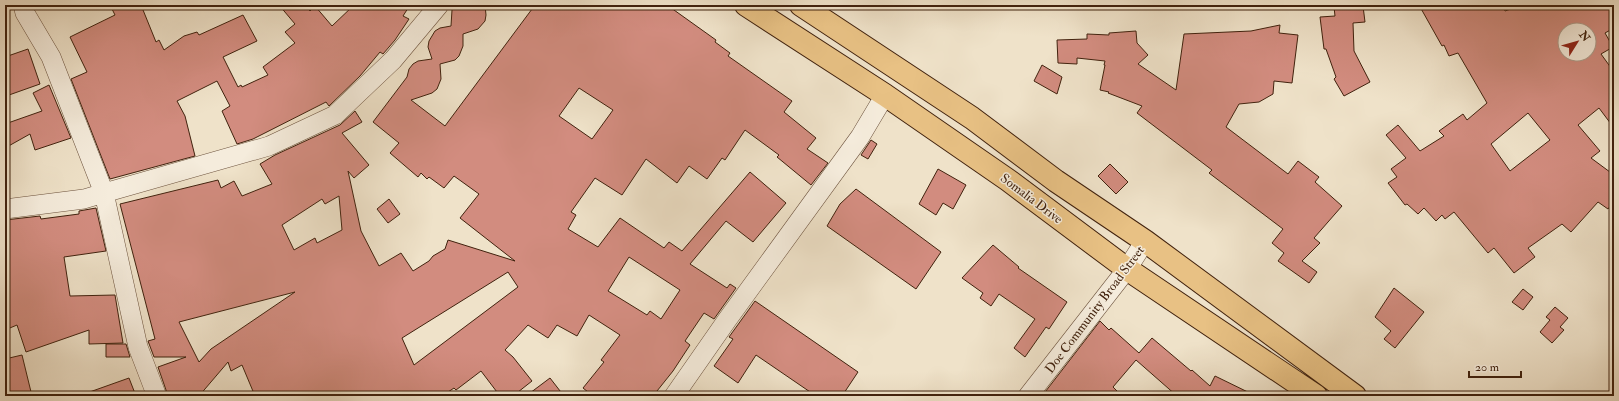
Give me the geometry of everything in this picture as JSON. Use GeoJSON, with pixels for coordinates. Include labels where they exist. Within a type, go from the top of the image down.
{"type":"FeatureCollection","features":[{"type":"Feature","properties":{"kind":"main road","name":"Somalia Drive"},"geometry":{"type":"LineString","coordinates":[[746,5],[885,95],[1008,180],[1127,269],[1316,396]]}},
{"type":"Feature","properties":{"kind":"main road"},"geometry":{"type":"LineString","coordinates":[[801,5],[972,118],[1056,181],[1145,241],[1355,396]]}},
{"type":"Feature","properties":{"kind":"street"},"geometry":{"type":"LineString","coordinates":[[23,5],[24,13],[50,57],[104,193],[138,347],[156,394]]}},
{"type":"Feature","properties":{"kind":"street"},"geometry":{"type":"LineString","coordinates":[[5,209],[84,199],[269,146],[335,115],[393,60],[438,5]]}},
{"type":"Feature","properties":{"kind":"street"},"geometry":{"type":"LineString","coordinates":[[674,396],[727,320],[860,137],[885,95]]}},
{"type":"Feature","properties":{"kind":"street","name":"Doe Community Broad Street"},"geometry":{"type":"LineString","coordinates":[[1028,396],[1127,269],[1145,241]]}},
{"type":"Feature","properties":{"kind":"building"},"geometry":{"type":"Polygon","coordinates":[[[121,5],[141,5],[156,42],[159,40],[164,50],[184,36],[197,32],[199,35],[243,15],[257,41],[223,57],[238,87],[241,85],[242,87],[268,75],[263,67],[295,43],[285,32],[295,24],[279,5],[305,5],[310,11],[315,6],[332,26],[354,5],[410,5],[403,16],[409,19],[395,40],[383,54],[380,52],[360,76],[329,106],[326,102],[253,139],[237,144],[222,111],[230,106],[217,81],[177,101],[185,116],[195,156],[110,179],[71,79],[87,72],[70,37],[115,15],[112,9],[121,5]]]}},
{"type":"Feature","properties":{"kind":"building"},"geometry":{"type":"Polygon","coordinates":[[[454,5],[485,5],[485,21],[478,29],[463,34],[463,46],[459,56],[455,60],[440,64],[441,79],[437,89],[432,93],[411,100],[445,126],[535,5],[667,5],[716,40],[715,42],[730,53],[728,56],[792,101],[784,112],[816,138],[807,149],[828,163],[811,185],[777,157],[779,155],[745,130],[725,160],[722,158],[707,179],[689,166],[677,183],[646,159],[622,195],[595,178],[571,212],[576,215],[568,229],[598,247],[620,218],[664,248],[669,242],[682,251],[750,172],[786,203],[753,242],[726,221],[690,264],[727,288],[730,284],[736,288],[714,319],[704,313],[685,341],[690,345],[673,371],[653,396],[593,396],[583,388],[604,362],[601,360],[620,335],[589,315],[577,336],[557,325],[548,338],[528,325],[505,350],[513,357],[532,381],[513,396],[500,396],[481,371],[456,390],[454,388],[442,396],[255,396],[242,365],[231,371],[228,362],[199,396],[167,396],[158,367],[186,357],[154,357],[148,341],[155,339],[120,204],[218,180],[221,188],[234,181],[242,196],[272,184],[260,164],[275,155],[340,125],[355,111],[362,122],[342,133],[369,165],[354,178],[348,171],[361,231],[379,266],[401,253],[413,271],[445,249],[448,240],[515,261],[460,218],[479,194],[454,176],[444,188],[429,177],[427,179],[421,173],[418,177],[390,153],[399,143],[373,122],[407,77],[409,69],[413,64],[418,61],[432,59],[428,47],[429,41],[435,31],[440,28],[451,26],[452,10],[454,5]],[[579,88],[559,116],[592,139],[613,110],[579,88]],[[339,196],[325,204],[322,199],[282,225],[294,250],[315,238],[317,243],[342,230],[339,196]],[[629,257],[608,291],[647,315],[650,311],[661,319],[680,290],[629,257]],[[508,272],[402,338],[414,365],[518,287],[508,272]],[[295,292],[179,322],[199,362],[211,349],[295,292]]]}},
{"type":"Feature","properties":{"kind":"building"},"geometry":{"type":"Polygon","coordinates":[[[1419,5],[1503,5],[1505,11],[1522,5],[1614,5],[1614,28],[1605,33],[1613,47],[1601,54],[1614,72],[1614,128],[1599,108],[1578,125],[1600,151],[1591,158],[1614,175],[1614,201],[1608,209],[1598,202],[1571,232],[1562,224],[1528,248],[1535,257],[1514,273],[1494,248],[1488,253],[1454,212],[1445,219],[1442,215],[1436,221],[1424,208],[1418,214],[1407,204],[1405,205],[1388,183],[1397,177],[1391,169],[1406,158],[1386,135],[1398,125],[1420,151],[1444,136],[1439,131],[1463,114],[1467,120],[1487,103],[1458,53],[1449,56],[1444,45],[1442,46],[1419,5]],[[1528,113],[1491,144],[1510,171],[1550,140],[1528,113]]]}},
{"type":"Feature","properties":{"kind":"building"},"geometry":{"type":"Polygon","coordinates":[[[1363,6],[1365,22],[1353,23],[1354,51],[1370,82],[1344,96],[1334,79],[1336,77],[1326,49],[1324,49],[1320,17],[1335,16],[1334,7],[1363,6]]]}},
{"type":"Feature","properties":{"kind":"building"},"geometry":{"type":"Polygon","coordinates":[[[1280,25],[1279,33],[1298,35],[1292,83],[1274,81],[1273,94],[1259,102],[1239,104],[1226,127],[1288,174],[1298,161],[1319,177],[1315,182],[1342,206],[1314,238],[1320,243],[1302,261],[1317,272],[1309,283],[1278,261],[1284,253],[1272,243],[1283,229],[1209,173],[1212,170],[1137,113],[1142,106],[1108,93],[1109,92],[1100,90],[1105,61],[1077,58],[1077,64],[1058,63],[1057,40],[1087,39],[1087,34],[1109,35],[1109,33],[1136,31],[1137,43],[1148,55],[1138,64],[1176,90],[1184,34],[1251,31],[1280,25]]]}},
{"type":"Feature","properties":{"kind":"building"},"geometry":{"type":"Polygon","coordinates":[[[28,49],[40,84],[9,95],[5,85],[5,57],[28,49]]]}},
{"type":"Feature","properties":{"kind":"building"},"geometry":{"type":"Polygon","coordinates":[[[1042,65],[1062,77],[1057,94],[1034,81],[1042,65]]]}},
{"type":"Feature","properties":{"kind":"building"},"geometry":{"type":"Polygon","coordinates":[[[49,85],[71,138],[35,150],[30,134],[5,148],[5,124],[42,111],[33,93],[49,85]]]}},
{"type":"Feature","properties":{"kind":"building"},"geometry":{"type":"Polygon","coordinates":[[[871,140],[877,144],[868,159],[861,155],[871,140]]]}},
{"type":"Feature","properties":{"kind":"building"},"geometry":{"type":"Polygon","coordinates":[[[1110,164],[1128,182],[1116,194],[1098,176],[1110,164]]]}},
{"type":"Feature","properties":{"kind":"building"},"geometry":{"type":"Polygon","coordinates":[[[938,169],[966,185],[953,209],[943,203],[936,215],[919,204],[938,169]]]}},
{"type":"Feature","properties":{"kind":"building"},"geometry":{"type":"Polygon","coordinates":[[[856,189],[941,252],[916,289],[827,226],[840,204],[856,189]]]}},
{"type":"Feature","properties":{"kind":"building"},"geometry":{"type":"Polygon","coordinates":[[[389,199],[400,214],[388,223],[377,209],[389,199]]]}},
{"type":"Feature","properties":{"kind":"building"},"geometry":{"type":"Polygon","coordinates":[[[96,208],[106,251],[64,257],[70,296],[115,295],[123,343],[89,344],[89,330],[26,352],[17,325],[5,330],[5,220],[40,216],[41,219],[79,214],[79,211],[96,208]]]}},
{"type":"Feature","properties":{"kind":"building"},"geometry":{"type":"Polygon","coordinates":[[[993,245],[1019,267],[1018,268],[1067,302],[1049,329],[1046,327],[1025,357],[1014,348],[1035,319],[999,294],[991,306],[980,298],[983,293],[962,278],[993,245]]]}},
{"type":"Feature","properties":{"kind":"building"},"geometry":{"type":"Polygon","coordinates":[[[1394,288],[1424,312],[1395,348],[1384,339],[1391,331],[1375,317],[1394,288]]]}},
{"type":"Feature","properties":{"kind":"building"},"geometry":{"type":"Polygon","coordinates":[[[1523,289],[1533,297],[1523,310],[1512,302],[1523,289]]]}},
{"type":"Feature","properties":{"kind":"building"},"geometry":{"type":"Polygon","coordinates":[[[755,301],[858,372],[842,396],[816,396],[756,355],[738,383],[714,366],[733,339],[729,337],[755,301]]]}},
{"type":"Feature","properties":{"kind":"building"},"geometry":{"type":"Polygon","coordinates":[[[1555,307],[1568,318],[1560,327],[1564,330],[1552,343],[1540,332],[1550,320],[1546,317],[1555,307]]]}},
{"type":"Feature","properties":{"kind":"building"},"geometry":{"type":"Polygon","coordinates":[[[1100,321],[1109,330],[1111,328],[1139,353],[1152,338],[1210,386],[1215,376],[1256,396],[1177,396],[1136,360],[1113,387],[1122,396],[1042,396],[1100,321]]]}},
{"type":"Feature","properties":{"kind":"building"},"geometry":{"type":"Polygon","coordinates":[[[106,344],[126,344],[130,357],[106,357],[106,344]]]}},
{"type":"Feature","properties":{"kind":"building"},"geometry":{"type":"Polygon","coordinates":[[[22,355],[32,396],[7,396],[5,389],[5,359],[22,355]]]}},
{"type":"Feature","properties":{"kind":"building"},"geometry":{"type":"Polygon","coordinates":[[[129,378],[136,396],[84,396],[84,394],[129,378]]]}},
{"type":"Feature","properties":{"kind":"building"},"geometry":{"type":"Polygon","coordinates":[[[550,378],[564,396],[526,396],[550,378]]]}}]}
